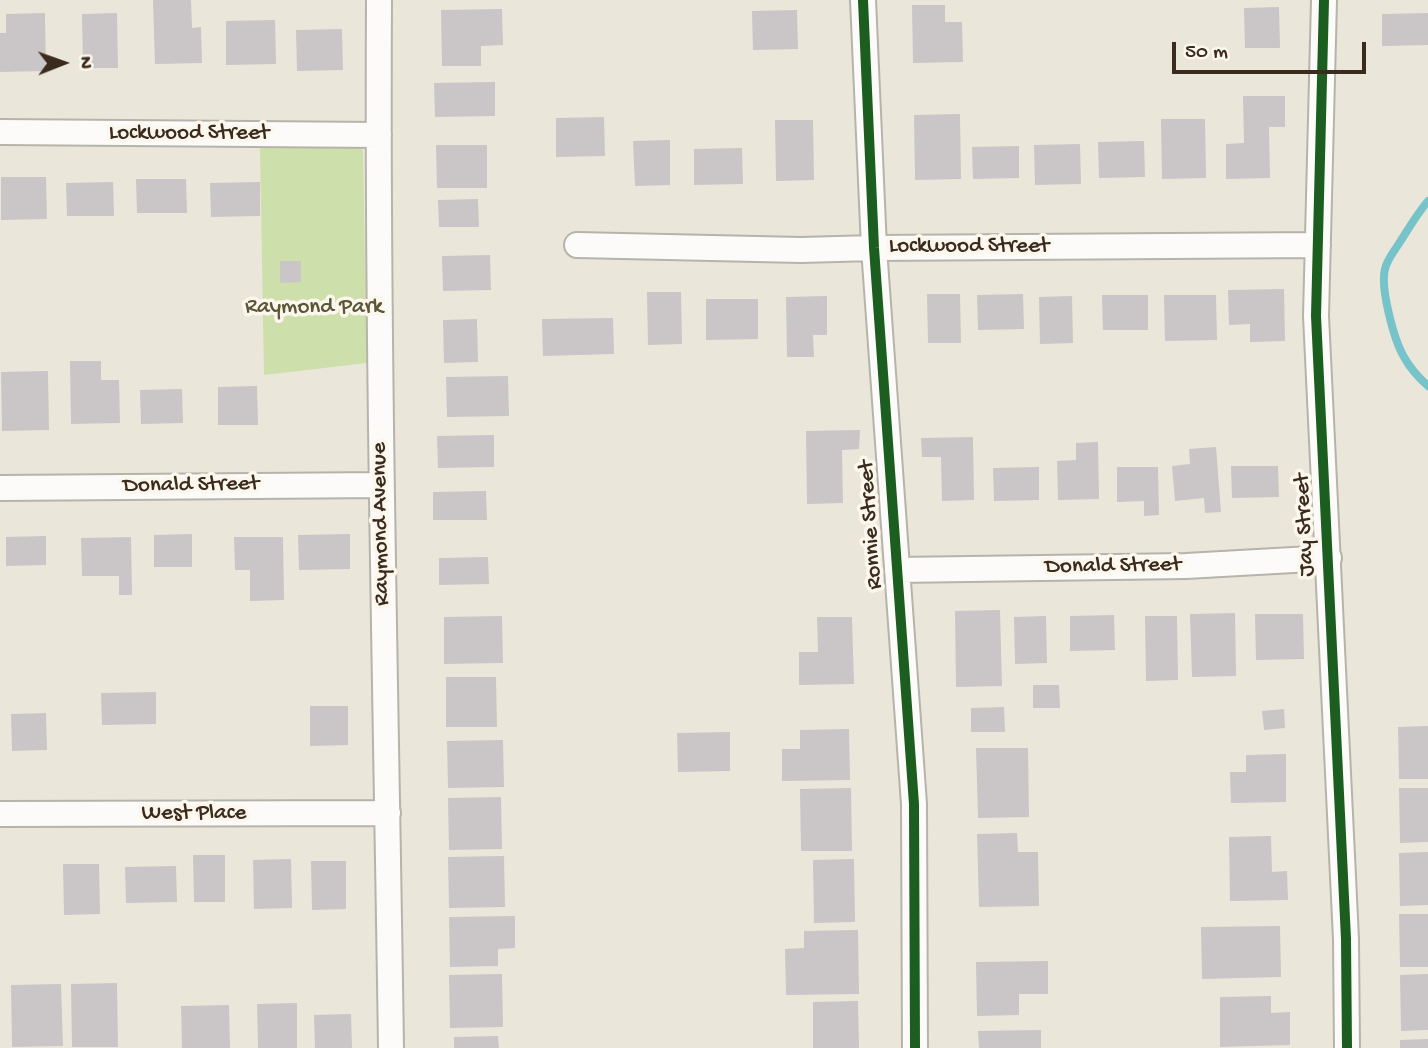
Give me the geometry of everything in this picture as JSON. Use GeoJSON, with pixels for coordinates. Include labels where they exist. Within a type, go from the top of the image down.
{"type":"FeatureCollection","features":[{"type":"Feature","properties":{"kind":"street","name":"Raymond Avenue"},"geometry":{"type":"LineString","coordinates":[[379,0],[381,485],[391,1048]]}},
{"type":"Feature","properties":{"kind":"street","name":"Ronnie Street"},"geometry":{"type":"LineString","coordinates":[[863,0],[874,248],[914,804],[915,1048]]}},
{"type":"Feature","properties":{"kind":"street","name":"Jay Street"},"geometry":{"type":"LineString","coordinates":[[1324,0],[1317,316],[1346,939],[1347,1048]]}},
{"type":"Feature","properties":{"kind":"street","name":"Lockwood Street"},"geometry":{"type":"LineString","coordinates":[[0,132],[379,135]]}},
{"type":"Feature","properties":{"kind":"street","name":"Lockwood Street"},"geometry":{"type":"LineString","coordinates":[[577,246],[801,250],[1318,245]]}},
{"type":"Feature","properties":{"kind":"street","name":"Donald Street"},"geometry":{"type":"LineString","coordinates":[[0,488],[381,485]]}},
{"type":"Feature","properties":{"kind":"street","name":"Donald Street"},"geometry":{"type":"LineString","coordinates":[[897,570],[1186,566],[1329,558]]}},
{"type":"Feature","properties":{"kind":"street","name":"West Place"},"geometry":{"type":"LineString","coordinates":[[0,814],[388,813]]}},
{"type":"Feature","properties":{"kind":"green space","name":"Raymond Park"},"geometry":{"type":"Polygon","coordinates":[[[260,146],[361,146],[367,363],[264,375],[260,146]]]}},
{"type":"Feature","properties":{"kind":"building"},"geometry":{"type":"Polygon","coordinates":[[[153,0],[191,0],[192,28],[201,27],[202,63],[155,64],[153,0]]]}},
{"type":"Feature","properties":{"kind":"building"},"geometry":{"type":"Polygon","coordinates":[[[912,5],[945,5],[945,22],[962,22],[963,62],[913,63],[912,5]]]}},
{"type":"Feature","properties":{"kind":"building"},"geometry":{"type":"Polygon","coordinates":[[[1279,7],[1280,48],[1245,48],[1244,8],[1279,7]]]}},
{"type":"Feature","properties":{"kind":"building"},"geometry":{"type":"Polygon","coordinates":[[[502,9],[503,45],[481,46],[481,66],[442,66],[441,10],[502,9]]]}},
{"type":"Feature","properties":{"kind":"building"},"geometry":{"type":"Polygon","coordinates":[[[797,10],[798,49],[753,50],[752,11],[797,10]]]}},
{"type":"Feature","properties":{"kind":"building"},"geometry":{"type":"Polygon","coordinates":[[[45,13],[46,71],[0,72],[0,33],[6,33],[6,14],[45,13]]]}},
{"type":"Feature","properties":{"kind":"building"},"geometry":{"type":"Polygon","coordinates":[[[117,13],[118,68],[83,68],[82,14],[117,13]]]}},
{"type":"Feature","properties":{"kind":"building"},"geometry":{"type":"Polygon","coordinates":[[[1428,13],[1428,45],[1382,46],[1382,14],[1428,13]]]}},
{"type":"Feature","properties":{"kind":"building"},"geometry":{"type":"Polygon","coordinates":[[[275,20],[276,64],[226,65],[226,21],[275,20]]]}},
{"type":"Feature","properties":{"kind":"building"},"geometry":{"type":"Polygon","coordinates":[[[342,29],[343,70],[297,71],[296,30],[342,29]]]}},
{"type":"Feature","properties":{"kind":"building"},"geometry":{"type":"Polygon","coordinates":[[[495,82],[495,116],[435,117],[434,83],[495,82]]]}},
{"type":"Feature","properties":{"kind":"building"},"geometry":{"type":"Polygon","coordinates":[[[1243,96],[1285,96],[1285,127],[1269,127],[1270,178],[1226,179],[1226,144],[1244,143],[1243,96]]]}},
{"type":"Feature","properties":{"kind":"building"},"geometry":{"type":"Polygon","coordinates":[[[960,114],[961,179],[915,180],[914,115],[960,114]]]}},
{"type":"Feature","properties":{"kind":"building"},"geometry":{"type":"Polygon","coordinates":[[[604,117],[605,156],[556,157],[556,118],[604,117]]]}},
{"type":"Feature","properties":{"kind":"building"},"geometry":{"type":"Polygon","coordinates":[[[1161,119],[1205,119],[1206,178],[1162,179],[1161,119]]]}},
{"type":"Feature","properties":{"kind":"building"},"geometry":{"type":"Polygon","coordinates":[[[775,120],[813,120],[814,180],[776,181],[775,120]]]}},
{"type":"Feature","properties":{"kind":"building"},"geometry":{"type":"Polygon","coordinates":[[[670,140],[670,185],[635,186],[633,141],[670,140]]]}},
{"type":"Feature","properties":{"kind":"building"},"geometry":{"type":"Polygon","coordinates":[[[1144,141],[1145,177],[1099,178],[1098,142],[1144,141]]]}},
{"type":"Feature","properties":{"kind":"building"},"geometry":{"type":"Polygon","coordinates":[[[1080,144],[1081,184],[1035,185],[1034,145],[1080,144]]]}},
{"type":"Feature","properties":{"kind":"building"},"geometry":{"type":"Polygon","coordinates":[[[436,145],[487,145],[487,188],[437,188],[436,145]]]}},
{"type":"Feature","properties":{"kind":"building"},"geometry":{"type":"Polygon","coordinates":[[[1019,146],[1019,178],[973,179],[972,147],[1019,146]]]}},
{"type":"Feature","properties":{"kind":"building"},"geometry":{"type":"Polygon","coordinates":[[[742,148],[743,184],[694,185],[694,149],[742,148]]]}},
{"type":"Feature","properties":{"kind":"building"},"geometry":{"type":"Polygon","coordinates":[[[1,177],[46,177],[47,219],[1,220],[1,177]]]}},
{"type":"Feature","properties":{"kind":"building"},"geometry":{"type":"Polygon","coordinates":[[[136,179],[186,179],[187,213],[137,213],[136,179]]]}},
{"type":"Feature","properties":{"kind":"building"},"geometry":{"type":"Polygon","coordinates":[[[113,182],[114,216],[67,216],[66,183],[113,182]]]}},
{"type":"Feature","properties":{"kind":"building"},"geometry":{"type":"Polygon","coordinates":[[[260,182],[260,216],[211,217],[210,183],[260,182]]]}},
{"type":"Feature","properties":{"kind":"building"},"geometry":{"type":"Polygon","coordinates":[[[478,199],[479,227],[439,227],[438,200],[478,199]]]}},
{"type":"Feature","properties":{"kind":"building"},"geometry":{"type":"Polygon","coordinates":[[[490,255],[491,290],[443,291],[442,256],[490,255]]]}},
{"type":"Feature","properties":{"kind":"building"},"geometry":{"type":"Polygon","coordinates":[[[280,261],[301,261],[301,282],[280,283],[280,261]]]}},
{"type":"Feature","properties":{"kind":"building"},"geometry":{"type":"Polygon","coordinates":[[[1284,289],[1285,341],[1250,342],[1250,324],[1229,325],[1228,290],[1284,289]]]}},
{"type":"Feature","properties":{"kind":"building"},"geometry":{"type":"Polygon","coordinates":[[[647,292],[681,292],[682,344],[648,345],[647,292]]]}},
{"type":"Feature","properties":{"kind":"building"},"geometry":{"type":"Polygon","coordinates":[[[927,294],[960,294],[961,343],[928,343],[927,294]]]}},
{"type":"Feature","properties":{"kind":"building"},"geometry":{"type":"Polygon","coordinates":[[[1023,294],[1024,329],[978,330],[977,295],[1023,294]]]}},
{"type":"Feature","properties":{"kind":"building"},"geometry":{"type":"Polygon","coordinates":[[[1102,295],[1148,295],[1148,330],[1103,330],[1102,295]]]}},
{"type":"Feature","properties":{"kind":"building"},"geometry":{"type":"Polygon","coordinates":[[[1164,295],[1216,295],[1217,340],[1165,341],[1164,295]]]}},
{"type":"Feature","properties":{"kind":"building"},"geometry":{"type":"Polygon","coordinates":[[[827,296],[827,335],[813,335],[814,357],[787,357],[786,297],[827,296]]]}},
{"type":"Feature","properties":{"kind":"building"},"geometry":{"type":"Polygon","coordinates":[[[1072,296],[1073,343],[1040,344],[1039,297],[1072,296]]]}},
{"type":"Feature","properties":{"kind":"building"},"geometry":{"type":"Polygon","coordinates":[[[706,299],[758,299],[758,339],[706,340],[706,299]]]}},
{"type":"Feature","properties":{"kind":"building"},"geometry":{"type":"Polygon","coordinates":[[[613,318],[614,354],[543,356],[542,319],[613,318]]]}},
{"type":"Feature","properties":{"kind":"building"},"geometry":{"type":"Polygon","coordinates":[[[477,319],[478,362],[444,363],[443,320],[477,319]]]}},
{"type":"Feature","properties":{"kind":"building"},"geometry":{"type":"Polygon","coordinates":[[[70,361],[101,361],[101,380],[119,380],[120,423],[71,424],[70,361]]]}},
{"type":"Feature","properties":{"kind":"building"},"geometry":{"type":"Polygon","coordinates":[[[48,371],[49,430],[2,431],[1,372],[48,371]]]}},
{"type":"Feature","properties":{"kind":"building"},"geometry":{"type":"Polygon","coordinates":[[[508,376],[509,416],[447,417],[446,377],[508,376]]]}},
{"type":"Feature","properties":{"kind":"building"},"geometry":{"type":"Polygon","coordinates":[[[257,386],[258,425],[218,425],[218,387],[257,386]]]}},
{"type":"Feature","properties":{"kind":"building"},"geometry":{"type":"Polygon","coordinates":[[[182,389],[183,423],[141,424],[140,390],[182,389]]]}},
{"type":"Feature","properties":{"kind":"building"},"geometry":{"type":"Polygon","coordinates":[[[860,430],[859,449],[842,450],[843,503],[807,504],[806,431],[860,430]]]}},
{"type":"Feature","properties":{"kind":"building"},"geometry":{"type":"Polygon","coordinates":[[[494,435],[494,467],[438,468],[437,436],[494,435]]]}},
{"type":"Feature","properties":{"kind":"building"},"geometry":{"type":"Polygon","coordinates":[[[973,437],[974,500],[942,501],[941,457],[922,457],[921,438],[973,437]]]}},
{"type":"Feature","properties":{"kind":"building"},"geometry":{"type":"Polygon","coordinates":[[[1098,442],[1099,499],[1058,500],[1057,461],[1076,460],[1076,443],[1098,442]]]}},
{"type":"Feature","properties":{"kind":"building"},"geometry":{"type":"Polygon","coordinates":[[[1216,447],[1221,512],[1205,513],[1204,498],[1175,501],[1172,466],[1190,464],[1189,449],[1216,447]]]}},
{"type":"Feature","properties":{"kind":"building"},"geometry":{"type":"Polygon","coordinates":[[[1231,466],[1278,466],[1279,497],[1232,498],[1231,466]]]}},
{"type":"Feature","properties":{"kind":"building"},"geometry":{"type":"Polygon","coordinates":[[[1039,467],[1039,500],[994,501],[993,468],[1039,467]]]}},
{"type":"Feature","properties":{"kind":"building"},"geometry":{"type":"Polygon","coordinates":[[[1117,467],[1158,467],[1159,515],[1144,516],[1144,501],[1117,502],[1117,467]]]}},
{"type":"Feature","properties":{"kind":"building"},"geometry":{"type":"Polygon","coordinates":[[[486,491],[487,520],[433,520],[433,492],[486,491]]]}},
{"type":"Feature","properties":{"kind":"building"},"geometry":{"type":"Polygon","coordinates":[[[192,534],[192,567],[154,567],[154,535],[192,534]]]}},
{"type":"Feature","properties":{"kind":"building"},"geometry":{"type":"Polygon","coordinates":[[[350,534],[350,569],[299,570],[298,535],[350,534]]]}},
{"type":"Feature","properties":{"kind":"building"},"geometry":{"type":"Polygon","coordinates":[[[46,536],[46,565],[6,566],[6,537],[46,536]]]}},
{"type":"Feature","properties":{"kind":"building"},"geometry":{"type":"Polygon","coordinates":[[[131,537],[132,595],[119,595],[119,576],[82,576],[81,538],[131,537]]]}},
{"type":"Feature","properties":{"kind":"building"},"geometry":{"type":"Polygon","coordinates":[[[234,537],[283,537],[284,600],[250,601],[250,570],[235,570],[234,537]]]}},
{"type":"Feature","properties":{"kind":"building"},"geometry":{"type":"Polygon","coordinates":[[[488,557],[489,584],[439,585],[439,558],[488,557]]]}},
{"type":"Feature","properties":{"kind":"building"},"geometry":{"type":"Polygon","coordinates":[[[1000,610],[1002,686],[956,687],[955,611],[1000,610]]]}},
{"type":"Feature","properties":{"kind":"building"},"geometry":{"type":"Polygon","coordinates":[[[1235,613],[1236,676],[1192,677],[1190,614],[1235,613]]]}},
{"type":"Feature","properties":{"kind":"building"},"geometry":{"type":"Polygon","coordinates":[[[1255,614],[1303,614],[1304,659],[1256,660],[1255,614]]]}},
{"type":"Feature","properties":{"kind":"building"},"geometry":{"type":"Polygon","coordinates":[[[1114,615],[1115,650],[1070,651],[1070,616],[1114,615]]]}},
{"type":"Feature","properties":{"kind":"building"},"geometry":{"type":"Polygon","coordinates":[[[502,616],[503,663],[444,664],[444,617],[502,616]]]}},
{"type":"Feature","properties":{"kind":"building"},"geometry":{"type":"Polygon","coordinates":[[[1046,616],[1047,663],[1015,664],[1014,617],[1046,616]]]}},
{"type":"Feature","properties":{"kind":"building"},"geometry":{"type":"Polygon","coordinates":[[[1145,616],[1177,616],[1178,680],[1146,681],[1145,616]]]}},
{"type":"Feature","properties":{"kind":"building"},"geometry":{"type":"Polygon","coordinates":[[[817,617],[852,617],[854,684],[799,685],[799,652],[818,652],[817,617]]]}},
{"type":"Feature","properties":{"kind":"building"},"geometry":{"type":"Polygon","coordinates":[[[446,677],[496,677],[497,727],[446,727],[446,677]]]}},
{"type":"Feature","properties":{"kind":"building"},"geometry":{"type":"Polygon","coordinates":[[[1033,685],[1059,685],[1060,708],[1033,708],[1033,685]]]}},
{"type":"Feature","properties":{"kind":"building"},"geometry":{"type":"Polygon","coordinates":[[[156,692],[156,724],[102,725],[101,693],[156,692]]]}},
{"type":"Feature","properties":{"kind":"building"},"geometry":{"type":"Polygon","coordinates":[[[310,706],[348,706],[348,745],[310,746],[310,706]]]}},
{"type":"Feature","properties":{"kind":"building"},"geometry":{"type":"Polygon","coordinates":[[[1004,707],[1005,732],[971,732],[971,708],[1004,707]]]}},
{"type":"Feature","properties":{"kind":"building"},"geometry":{"type":"Polygon","coordinates":[[[1284,709],[1285,728],[1264,730],[1262,711],[1284,709]]]}},
{"type":"Feature","properties":{"kind":"building"},"geometry":{"type":"Polygon","coordinates":[[[46,713],[47,750],[12,751],[11,714],[46,713]]]}},
{"type":"Feature","properties":{"kind":"building"},"geometry":{"type":"Polygon","coordinates":[[[1428,726],[1428,779],[1399,779],[1398,727],[1428,726]]]}},
{"type":"Feature","properties":{"kind":"building"},"geometry":{"type":"Polygon","coordinates":[[[849,729],[850,780],[782,781],[782,749],[800,749],[800,730],[849,729]]]}},
{"type":"Feature","properties":{"kind":"building"},"geometry":{"type":"Polygon","coordinates":[[[730,732],[730,771],[678,772],[677,733],[730,732]]]}},
{"type":"Feature","properties":{"kind":"building"},"geometry":{"type":"Polygon","coordinates":[[[503,740],[504,787],[448,788],[447,741],[503,740]]]}},
{"type":"Feature","properties":{"kind":"building"},"geometry":{"type":"Polygon","coordinates":[[[976,748],[1028,748],[1029,817],[978,818],[976,748]]]}},
{"type":"Feature","properties":{"kind":"building"},"geometry":{"type":"Polygon","coordinates":[[[1286,754],[1286,802],[1231,803],[1230,772],[1246,772],[1246,755],[1286,754]]]}},
{"type":"Feature","properties":{"kind":"building"},"geometry":{"type":"Polygon","coordinates":[[[851,788],[852,851],[801,851],[800,789],[851,788]]]}},
{"type":"Feature","properties":{"kind":"building"},"geometry":{"type":"Polygon","coordinates":[[[1399,788],[1428,788],[1428,842],[1400,843],[1399,788]]]}},
{"type":"Feature","properties":{"kind":"building"},"geometry":{"type":"Polygon","coordinates":[[[501,797],[502,849],[449,850],[448,798],[501,797]]]}},
{"type":"Feature","properties":{"kind":"building"},"geometry":{"type":"Polygon","coordinates":[[[1017,833],[1018,852],[1038,852],[1039,906],[979,907],[977,834],[1017,833]]]}},
{"type":"Feature","properties":{"kind":"building"},"geometry":{"type":"Polygon","coordinates":[[[1271,836],[1272,872],[1287,871],[1288,900],[1230,901],[1229,837],[1271,836]]]}},
{"type":"Feature","properties":{"kind":"building"},"geometry":{"type":"Polygon","coordinates":[[[1428,852],[1428,905],[1400,906],[1399,853],[1428,852]]]}},
{"type":"Feature","properties":{"kind":"building"},"geometry":{"type":"Polygon","coordinates":[[[193,855],[225,855],[225,902],[194,902],[193,855]]]}},
{"type":"Feature","properties":{"kind":"building"},"geometry":{"type":"Polygon","coordinates":[[[504,856],[505,907],[449,908],[448,857],[504,856]]]}},
{"type":"Feature","properties":{"kind":"building"},"geometry":{"type":"Polygon","coordinates":[[[291,859],[292,908],[254,909],[253,860],[291,859]]]}},
{"type":"Feature","properties":{"kind":"building"},"geometry":{"type":"Polygon","coordinates":[[[854,859],[855,922],[814,923],[813,860],[854,859]]]}},
{"type":"Feature","properties":{"kind":"building"},"geometry":{"type":"Polygon","coordinates":[[[311,861],[346,861],[346,909],[312,910],[311,861]]]}},
{"type":"Feature","properties":{"kind":"building"},"geometry":{"type":"Polygon","coordinates":[[[63,864],[99,864],[100,914],[64,915],[63,864]]]}},
{"type":"Feature","properties":{"kind":"building"},"geometry":{"type":"Polygon","coordinates":[[[176,866],[177,902],[126,903],[125,867],[176,866]]]}},
{"type":"Feature","properties":{"kind":"building"},"geometry":{"type":"Polygon","coordinates":[[[1399,914],[1428,914],[1428,967],[1400,967],[1399,914]]]}},
{"type":"Feature","properties":{"kind":"building"},"geometry":{"type":"Polygon","coordinates":[[[515,916],[515,948],[498,949],[498,966],[450,967],[449,917],[515,916]]]}},
{"type":"Feature","properties":{"kind":"building"},"geometry":{"type":"Polygon","coordinates":[[[1280,926],[1281,977],[1202,979],[1201,927],[1280,926]]]}},
{"type":"Feature","properties":{"kind":"building"},"geometry":{"type":"Polygon","coordinates":[[[858,930],[859,994],[786,995],[785,949],[804,948],[804,931],[858,930]]]}},
{"type":"Feature","properties":{"kind":"building"},"geometry":{"type":"Polygon","coordinates":[[[1048,961],[1048,994],[1019,994],[1019,1015],[977,1016],[976,962],[1048,961]]]}},
{"type":"Feature","properties":{"kind":"building"},"geometry":{"type":"Polygon","coordinates":[[[502,974],[503,1027],[450,1028],[449,975],[502,974]]]}},
{"type":"Feature","properties":{"kind":"building"},"geometry":{"type":"Polygon","coordinates":[[[1428,974],[1428,1030],[1401,1031],[1400,975],[1428,974]]]}},
{"type":"Feature","properties":{"kind":"building"},"geometry":{"type":"Polygon","coordinates":[[[117,983],[118,1047],[72,1047],[71,984],[117,983]]]}},
{"type":"Feature","properties":{"kind":"building"},"geometry":{"type":"Polygon","coordinates":[[[61,984],[63,1046],[12,1047],[11,985],[61,984]]]}},
{"type":"Feature","properties":{"kind":"building"},"geometry":{"type":"Polygon","coordinates":[[[1271,996],[1271,1013],[1290,1012],[1290,1045],[1220,1047],[1220,997],[1271,996]]]}},
{"type":"Feature","properties":{"kind":"building"},"geometry":{"type":"Polygon","coordinates":[[[858,1001],[859,1048],[813,1048],[813,1002],[858,1001]]]}},
{"type":"Feature","properties":{"kind":"building"},"geometry":{"type":"Polygon","coordinates":[[[297,1003],[297,1048],[258,1048],[257,1004],[297,1003]]]}},
{"type":"Feature","properties":{"kind":"building"},"geometry":{"type":"Polygon","coordinates":[[[229,1005],[230,1048],[182,1048],[181,1006],[229,1005]]]}},
{"type":"Feature","properties":{"kind":"building"},"geometry":{"type":"Polygon","coordinates":[[[351,1014],[352,1048],[315,1048],[314,1015],[351,1014]]]}},
{"type":"Feature","properties":{"kind":"building"},"geometry":{"type":"Polygon","coordinates":[[[1041,1030],[1041,1048],[979,1048],[978,1031],[1041,1030]]]}},
{"type":"Feature","properties":{"kind":"building"},"geometry":{"type":"Polygon","coordinates":[[[498,1036],[499,1048],[454,1048],[454,1037],[498,1036]]]}},
{"type":"Feature","properties":{"kind":"building"},"geometry":{"type":"Polygon","coordinates":[[[1428,1039],[1428,1048],[1400,1048],[1400,1040],[1428,1039]]]}},
{"type":"Feature","properties":{"kind":"waterway"},"geometry":{"type":"LineString","coordinates":[[1428,201],[1389,260],[1384,278],[1389,314],[1400,349],[1412,369],[1428,386]]}},
{"type":"Feature","properties":{"kind":"cycle path"},"geometry":{"type":"LineString","coordinates":[[863,0],[874,248],[914,804],[915,1048]]}},
{"type":"Feature","properties":{"kind":"cycle path"},"geometry":{"type":"LineString","coordinates":[[1324,0],[1316,316],[1346,939],[1347,1048]]}}]}
